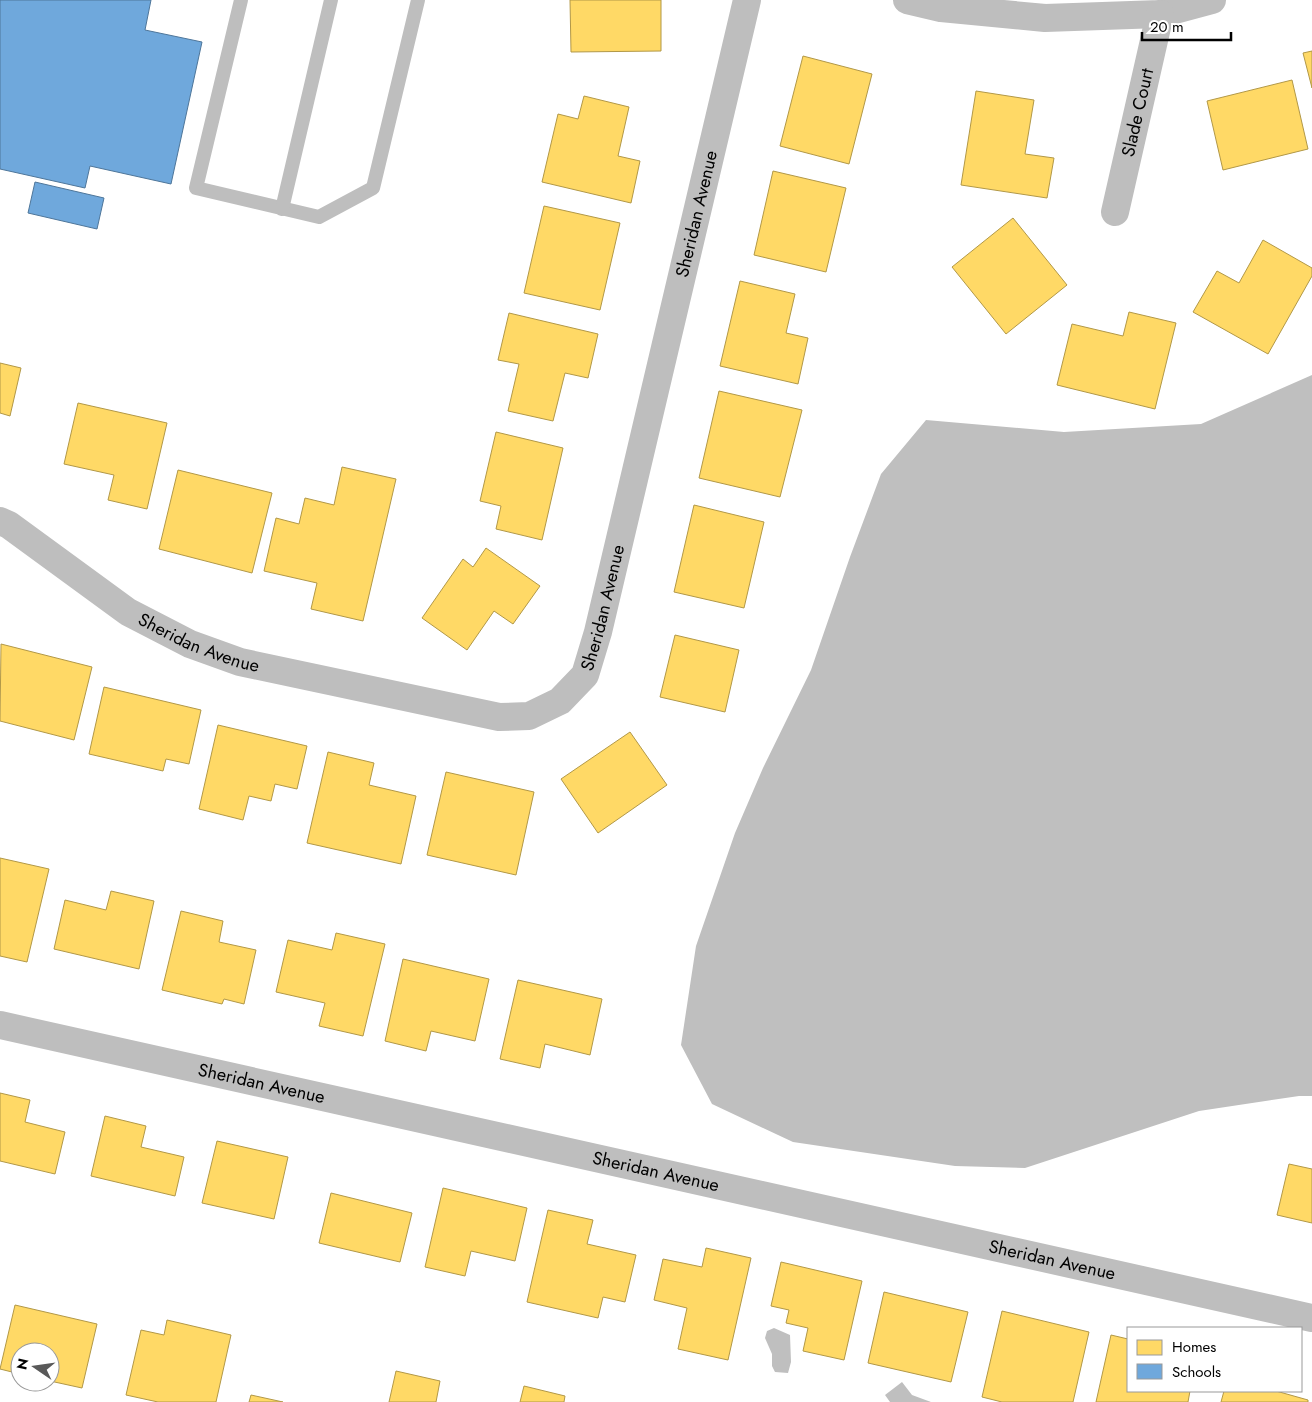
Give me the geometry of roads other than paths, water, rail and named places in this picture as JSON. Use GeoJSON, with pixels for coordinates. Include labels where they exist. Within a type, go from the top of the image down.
{"type":"FeatureCollection","features":[{"type":"Feature","properties":{"kind":"street","name":"Sheridan Avenue"},"geometry":{"type":"LineString","coordinates":[[0,521],[9,524],[128,612],[190,644],[240,662],[499,716],[529,716],[560,701],[585,675],[598,632],[747,0]]}},
{"type":"Feature","properties":{"kind":"street"},"geometry":{"type":"LineString","coordinates":[[906,0],[941,8],[1045,18],[1160,14],[1212,0]]}},
{"type":"Feature","properties":{"kind":"street","name":"Slade Court"},"geometry":{"type":"LineString","coordinates":[[1115,212],[1160,14]]}},
{"type":"Feature","properties":{"kind":"street","name":"Sheridan Avenue"},"geometry":{"type":"LineString","coordinates":[[0,1025],[1312,1318]]}},
{"type":"Feature","properties":{"kind":"lane"},"geometry":{"type":"LineString","coordinates":[[241,0],[196,188],[319,217],[373,188],[418,0]]}},
{"type":"Feature","properties":{"kind":"lane"},"geometry":{"type":"LineString","coordinates":[[282,209],[331,0]]}}]}
